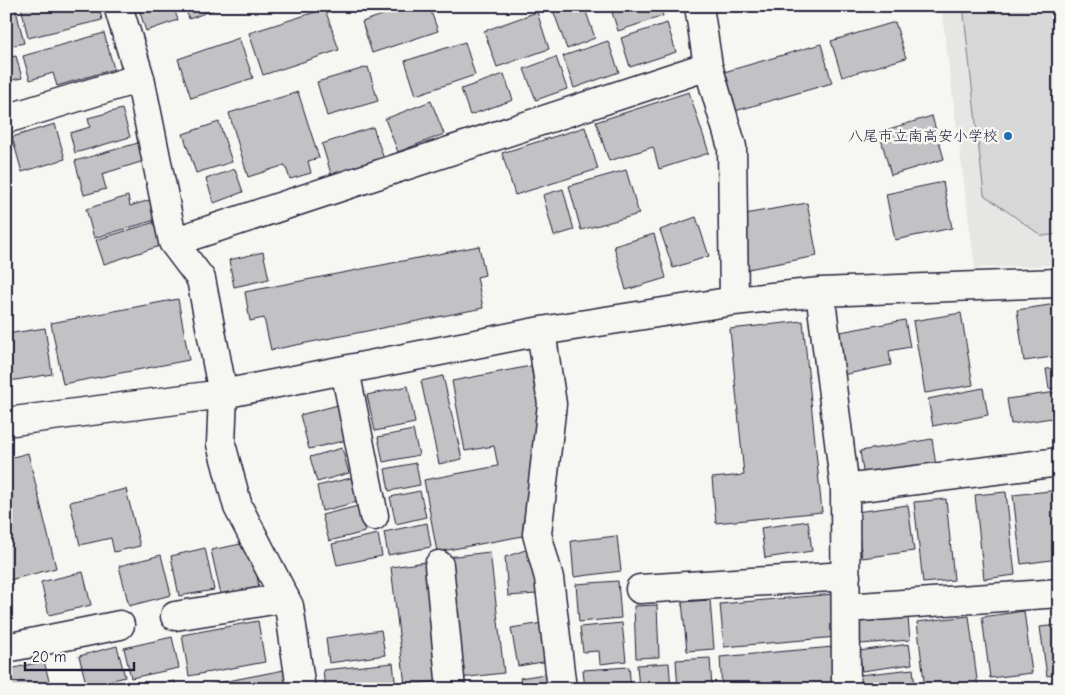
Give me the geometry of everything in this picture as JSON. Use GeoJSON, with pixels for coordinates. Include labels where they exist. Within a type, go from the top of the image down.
{"type":"FeatureCollection","features":[{"type":"Feature","properties":{"kind":"street"},"geometry":{"type":"LineString","coordinates":[[118,6],[140,78],[173,242],[201,279],[222,394],[221,444],[238,507],[289,606],[301,689]]}},
{"type":"Feature","properties":{"kind":"street"},"geometry":{"type":"LineString","coordinates":[[699,6],[708,66],[732,147],[734,300]]}},
{"type":"Feature","properties":{"kind":"street"},"geometry":{"type":"LineString","coordinates":[[173,242],[708,66]]}},
{"type":"Feature","properties":{"kind":"street"},"geometry":{"type":"LineString","coordinates":[[6,119],[140,78]]}},
{"type":"Feature","properties":{"kind":"street"},"geometry":{"type":"LineString","coordinates":[[6,422],[222,394],[541,331],[734,300],[820,292],[1059,283]]}},
{"type":"Feature","properties":{"kind":"street"},"geometry":{"type":"LineString","coordinates":[[820,292],[845,489],[846,689]]}},
{"type":"Feature","properties":{"kind":"street"},"geometry":{"type":"LineString","coordinates":[[541,331],[552,404],[537,534],[549,578],[562,689]]}},
{"type":"Feature","properties":{"kind":"street"},"geometry":{"type":"LineString","coordinates":[[345,370],[374,516]]}},
{"type":"Feature","properties":{"kind":"street"},"geometry":{"type":"LineString","coordinates":[[845,489],[1059,462]]}},
{"type":"Feature","properties":{"kind":"street"},"geometry":{"type":"LineString","coordinates":[[440,565],[452,689]]}},
{"type":"Feature","properties":{"kind":"street"},"geometry":{"type":"LineString","coordinates":[[640,589],[846,576]]}},
{"type":"Feature","properties":{"kind":"street"},"geometry":{"type":"LineString","coordinates":[[846,608],[1059,593]]}},
{"type":"Feature","properties":{"kind":"street"},"geometry":{"type":"LineString","coordinates":[[176,616],[284,598]]}},
{"type":"Feature","properties":{"kind":"street"},"geometry":{"type":"LineString","coordinates":[[6,648],[120,624]]}},
{"type":"Feature","properties":{"kind":"shaded area","name":"八尾市立南高安小学校"},"geometry":{"type":"Polygon","coordinates":[[[941,6],[1059,6],[1059,265],[975,268],[941,6]]]}},
{"type":"Feature","properties":{"kind":"shaded area","name":"八尾市立南高安小学校"},"geometry":{"type":"Polygon","coordinates":[[[963,6],[1059,6],[1059,234],[1042,236],[984,195],[963,6]]]}},
{"type":"Feature","properties":{"kind":"building"},"geometry":{"type":"Polygon","coordinates":[[[15,6],[24,43],[6,47],[6,8],[15,6]]]}},
{"type":"Feature","properties":{"kind":"building"},"geometry":{"type":"Polygon","coordinates":[[[21,6],[99,6],[102,20],[28,38],[21,6]]]}},
{"type":"Feature","properties":{"kind":"building"},"geometry":{"type":"Polygon","coordinates":[[[138,6],[173,6],[178,20],[146,31],[138,6]]]}},
{"type":"Feature","properties":{"kind":"building"},"geometry":{"type":"Polygon","coordinates":[[[185,6],[221,6],[221,7],[189,19],[185,6]]]}},
{"type":"Feature","properties":{"kind":"building"},"geometry":{"type":"Polygon","coordinates":[[[408,6],[429,6],[438,31],[372,53],[362,22],[408,6]]]}},
{"type":"Feature","properties":{"kind":"building"},"geometry":{"type":"Polygon","coordinates":[[[563,6],[584,6],[595,38],[567,49],[553,10],[563,6]]]}},
{"type":"Feature","properties":{"kind":"building"},"geometry":{"type":"Polygon","coordinates":[[[610,6],[659,6],[663,16],[618,31],[610,6]]]}},
{"type":"Feature","properties":{"kind":"building"},"geometry":{"type":"Polygon","coordinates":[[[734,6],[756,6],[735,12],[734,6]]]}},
{"type":"Feature","properties":{"kind":"building"},"geometry":{"type":"Polygon","coordinates":[[[325,9],[339,50],[263,75],[249,33],[325,9]]]}},
{"type":"Feature","properties":{"kind":"building"},"geometry":{"type":"Polygon","coordinates":[[[537,12],[549,49],[497,67],[484,31],[537,12]]]}},
{"type":"Feature","properties":{"kind":"building"},"geometry":{"type":"Polygon","coordinates":[[[895,22],[906,58],[842,77],[831,41],[895,22]]]}},
{"type":"Feature","properties":{"kind":"building"},"geometry":{"type":"Polygon","coordinates":[[[667,23],[676,52],[630,67],[621,38],[667,23]]]}},
{"type":"Feature","properties":{"kind":"building"},"geometry":{"type":"Polygon","coordinates":[[[104,33],[114,69],[57,86],[53,73],[30,80],[23,56],[104,33]]]}},
{"type":"Feature","properties":{"kind":"building"},"geometry":{"type":"Polygon","coordinates":[[[239,38],[253,78],[191,98],[178,59],[239,38]]]}},
{"type":"Feature","properties":{"kind":"building"},"geometry":{"type":"Polygon","coordinates":[[[608,41],[619,72],[574,88],[563,56],[608,41]]]}},
{"type":"Feature","properties":{"kind":"building"},"geometry":{"type":"Polygon","coordinates":[[[465,42],[475,75],[416,95],[405,61],[465,42]]]}},
{"type":"Feature","properties":{"kind":"building"},"geometry":{"type":"Polygon","coordinates":[[[821,44],[832,83],[735,111],[724,72],[821,44]]]}},
{"type":"Feature","properties":{"kind":"building"},"geometry":{"type":"Polygon","coordinates":[[[16,56],[22,78],[7,81],[11,94],[6,95],[6,58],[16,56]]]}},
{"type":"Feature","properties":{"kind":"building"},"geometry":{"type":"Polygon","coordinates":[[[556,57],[567,89],[536,100],[524,69],[556,57]]]}},
{"type":"Feature","properties":{"kind":"building"},"geometry":{"type":"Polygon","coordinates":[[[368,67],[378,101],[327,116],[317,82],[368,67]]]}},
{"type":"Feature","properties":{"kind":"building"},"geometry":{"type":"Polygon","coordinates":[[[504,74],[513,100],[470,115],[461,89],[504,74]]]}},
{"type":"Feature","properties":{"kind":"building"},"geometry":{"type":"Polygon","coordinates":[[[298,92],[319,158],[308,161],[311,173],[290,179],[285,165],[248,177],[229,113],[298,92]]]}},
{"type":"Feature","properties":{"kind":"building"},"geometry":{"type":"Polygon","coordinates":[[[689,92],[709,153],[659,169],[653,147],[609,161],[596,122],[689,92]]]}},
{"type":"Feature","properties":{"kind":"building"},"geometry":{"type":"Polygon","coordinates":[[[431,101],[444,134],[398,152],[385,119],[431,101]]]}},
{"type":"Feature","properties":{"kind":"building"},"geometry":{"type":"Polygon","coordinates":[[[122,109],[130,137],[75,153],[70,133],[90,127],[88,118],[122,109]]]}},
{"type":"Feature","properties":{"kind":"building"},"geometry":{"type":"Polygon","coordinates":[[[932,116],[944,159],[891,175],[879,132],[932,116]]]}},
{"type":"Feature","properties":{"kind":"building"},"geometry":{"type":"Polygon","coordinates":[[[219,122],[232,162],[196,173],[183,134],[219,122]]]}},
{"type":"Feature","properties":{"kind":"building"},"geometry":{"type":"Polygon","coordinates":[[[55,124],[65,159],[22,172],[12,137],[55,124]]]}},
{"type":"Feature","properties":{"kind":"building"},"geometry":{"type":"Polygon","coordinates":[[[373,127],[384,159],[332,177],[322,144],[373,127]]]}},
{"type":"Feature","properties":{"kind":"building"},"geometry":{"type":"Polygon","coordinates":[[[585,127],[598,169],[515,195],[502,153],[585,127]]]}},
{"type":"Feature","properties":{"kind":"building"},"geometry":{"type":"Polygon","coordinates":[[[138,143],[144,161],[102,174],[106,189],[84,195],[75,161],[138,143]]]}},
{"type":"Feature","properties":{"kind":"building"},"geometry":{"type":"Polygon","coordinates":[[[235,169],[243,192],[214,203],[206,179],[235,169]]]}},
{"type":"Feature","properties":{"kind":"building"},"geometry":{"type":"Polygon","coordinates":[[[626,170],[639,214],[581,230],[569,186],[626,170]]]}},
{"type":"Feature","properties":{"kind":"building"},"geometry":{"type":"Polygon","coordinates":[[[943,182],[952,228],[895,240],[886,194],[943,182]]]}},
{"type":"Feature","properties":{"kind":"building"},"geometry":{"type":"Polygon","coordinates":[[[563,189],[574,230],[554,236],[543,195],[563,189]]]}},
{"type":"Feature","properties":{"kind":"building"},"geometry":{"type":"Polygon","coordinates":[[[128,196],[130,206],[150,200],[155,220],[94,238],[86,209],[128,196]]]}},
{"type":"Feature","properties":{"kind":"building"},"geometry":{"type":"Polygon","coordinates":[[[807,203],[817,256],[748,269],[739,215],[807,203]]]}},
{"type":"Feature","properties":{"kind":"building"},"geometry":{"type":"Polygon","coordinates":[[[696,217],[709,256],[673,268],[660,230],[696,217]]]}},
{"type":"Feature","properties":{"kind":"building"},"geometry":{"type":"Polygon","coordinates":[[[155,222],[163,245],[104,264],[96,240],[155,222]]]}},
{"type":"Feature","properties":{"kind":"building"},"geometry":{"type":"Polygon","coordinates":[[[654,234],[666,278],[626,290],[614,246],[654,234]]]}},
{"type":"Feature","properties":{"kind":"building"},"geometry":{"type":"Polygon","coordinates":[[[479,246],[485,275],[477,277],[483,308],[271,350],[264,318],[250,321],[245,292],[479,246]]]}},
{"type":"Feature","properties":{"kind":"building"},"geometry":{"type":"Polygon","coordinates":[[[263,252],[269,279],[234,287],[229,260],[263,252]]]}},
{"type":"Feature","properties":{"kind":"building"},"geometry":{"type":"Polygon","coordinates":[[[178,299],[189,360],[63,384],[51,323],[178,299]]]}},
{"type":"Feature","properties":{"kind":"building"},"geometry":{"type":"Polygon","coordinates":[[[1056,304],[1059,325],[1059,356],[1024,361],[1017,310],[1056,304]]]}},
{"type":"Feature","properties":{"kind":"building"},"geometry":{"type":"Polygon","coordinates":[[[961,313],[973,385],[925,393],[913,321],[961,313]]]}},
{"type":"Feature","properties":{"kind":"building"},"geometry":{"type":"Polygon","coordinates":[[[905,320],[910,347],[889,351],[891,365],[842,375],[835,333],[905,320]]]}},
{"type":"Feature","properties":{"kind":"building"},"geometry":{"type":"Polygon","coordinates":[[[803,321],[822,512],[716,523],[712,478],[744,475],[730,329],[803,321]]]}},
{"type":"Feature","properties":{"kind":"building"},"geometry":{"type":"Polygon","coordinates":[[[45,328],[52,374],[10,381],[6,357],[6,334],[45,328]]]}},
{"type":"Feature","properties":{"kind":"building"},"geometry":{"type":"Polygon","coordinates":[[[531,366],[540,417],[528,535],[437,552],[424,480],[498,466],[494,446],[465,451],[452,381],[531,366]]]}},
{"type":"Feature","properties":{"kind":"building"},"geometry":{"type":"Polygon","coordinates":[[[1059,368],[1059,388],[1049,389],[1046,369],[1059,368]]]}},
{"type":"Feature","properties":{"kind":"building"},"geometry":{"type":"Polygon","coordinates":[[[443,376],[462,459],[439,464],[421,381],[443,376]]]}},
{"type":"Feature","properties":{"kind":"building"},"geometry":{"type":"Polygon","coordinates":[[[408,386],[415,423],[375,431],[367,395],[408,386]]]}},
{"type":"Feature","properties":{"kind":"building"},"geometry":{"type":"Polygon","coordinates":[[[983,388],[988,415],[933,426],[928,399],[983,388]]]}},
{"type":"Feature","properties":{"kind":"building"},"geometry":{"type":"Polygon","coordinates":[[[1056,392],[1059,417],[1011,424],[1007,399],[1056,392]]]}},
{"type":"Feature","properties":{"kind":"building"},"geometry":{"type":"Polygon","coordinates":[[[338,405],[347,440],[309,449],[300,415],[338,405]]]}},
{"type":"Feature","properties":{"kind":"building"},"geometry":{"type":"Polygon","coordinates":[[[1054,424],[1059,424],[1059,452],[1058,452],[1054,424]]]}},
{"type":"Feature","properties":{"kind":"building"},"geometry":{"type":"Polygon","coordinates":[[[413,430],[419,455],[383,462],[378,437],[413,430]]]}},
{"type":"Feature","properties":{"kind":"building"},"geometry":{"type":"Polygon","coordinates":[[[932,439],[936,466],[864,478],[860,451],[932,439]]]}},
{"type":"Feature","properties":{"kind":"building"},"geometry":{"type":"Polygon","coordinates":[[[342,448],[349,473],[317,482],[310,457],[342,448]]]}},
{"type":"Feature","properties":{"kind":"building"},"geometry":{"type":"Polygon","coordinates":[[[28,453],[56,568],[6,581],[6,541],[10,540],[6,524],[6,459],[28,453]]]}},
{"type":"Feature","properties":{"kind":"building"},"geometry":{"type":"Polygon","coordinates":[[[416,463],[420,485],[389,491],[385,469],[416,463]]]}},
{"type":"Feature","properties":{"kind":"building"},"geometry":{"type":"Polygon","coordinates":[[[351,478],[357,502],[322,511],[317,486],[351,478]]]}},
{"type":"Feature","properties":{"kind":"building"},"geometry":{"type":"Polygon","coordinates":[[[126,489],[140,546],[114,552],[111,538],[80,545],[70,502],[126,489]]]}},
{"type":"Feature","properties":{"kind":"building"},"geometry":{"type":"Polygon","coordinates":[[[1059,490],[1059,559],[1021,564],[1013,495],[1059,490]]]}},
{"type":"Feature","properties":{"kind":"building"},"geometry":{"type":"Polygon","coordinates":[[[420,491],[426,517],[396,524],[390,497],[420,491]]]}},
{"type":"Feature","properties":{"kind":"building"},"geometry":{"type":"Polygon","coordinates":[[[1006,492],[1015,575],[984,579],[975,495],[1006,492]]]}},
{"type":"Feature","properties":{"kind":"building"},"geometry":{"type":"Polygon","coordinates":[[[946,499],[954,580],[923,583],[914,502],[946,499]]]}},
{"type":"Feature","properties":{"kind":"building"},"geometry":{"type":"Polygon","coordinates":[[[908,505],[914,551],[862,558],[856,512],[908,505]]]}},
{"type":"Feature","properties":{"kind":"building"},"geometry":{"type":"Polygon","coordinates":[[[358,506],[365,532],[329,541],[322,515],[358,506]]]}},
{"type":"Feature","properties":{"kind":"building"},"geometry":{"type":"Polygon","coordinates":[[[808,521],[812,551],[765,558],[761,528],[808,521]]]}},
{"type":"Feature","properties":{"kind":"building"},"geometry":{"type":"Polygon","coordinates":[[[427,523],[431,547],[388,555],[384,532],[427,523]]]}},
{"type":"Feature","properties":{"kind":"building"},"geometry":{"type":"Polygon","coordinates":[[[378,534],[382,556],[337,565],[332,544],[378,534]]]}},
{"type":"Feature","properties":{"kind":"building"},"geometry":{"type":"Polygon","coordinates":[[[617,536],[621,571],[574,577],[571,541],[617,536]]]}},
{"type":"Feature","properties":{"kind":"building"},"geometry":{"type":"Polygon","coordinates":[[[251,542],[259,587],[221,595],[211,550],[251,542]]]}},
{"type":"Feature","properties":{"kind":"building"},"geometry":{"type":"Polygon","coordinates":[[[534,547],[537,594],[508,596],[505,557],[534,547]]]}},
{"type":"Feature","properties":{"kind":"building"},"geometry":{"type":"Polygon","coordinates":[[[205,548],[214,590],[179,596],[171,556],[205,548]]]}},
{"type":"Feature","properties":{"kind":"building"},"geometry":{"type":"Polygon","coordinates":[[[490,552],[504,673],[460,678],[447,557],[490,552]]]}},
{"type":"Feature","properties":{"kind":"building"},"geometry":{"type":"Polygon","coordinates":[[[161,555],[171,595],[129,606],[119,566],[161,555]]]}},
{"type":"Feature","properties":{"kind":"building"},"geometry":{"type":"Polygon","coordinates":[[[426,562],[441,681],[405,685],[391,567],[426,562]]]}},
{"type":"Feature","properties":{"kind":"building"},"geometry":{"type":"Polygon","coordinates":[[[83,572],[91,605],[49,615],[41,582],[83,572]]]}},
{"type":"Feature","properties":{"kind":"building"},"geometry":{"type":"Polygon","coordinates":[[[618,581],[621,618],[579,622],[576,584],[618,581]]]}},
{"type":"Feature","properties":{"kind":"building"},"geometry":{"type":"Polygon","coordinates":[[[834,594],[837,637],[724,647],[720,604],[834,594]]]}},
{"type":"Feature","properties":{"kind":"building"},"geometry":{"type":"Polygon","coordinates":[[[710,600],[714,649],[687,651],[682,602],[710,600]]]}},
{"type":"Feature","properties":{"kind":"building"},"geometry":{"type":"Polygon","coordinates":[[[657,605],[659,657],[636,658],[634,606],[657,605]]]}},
{"type":"Feature","properties":{"kind":"building"},"geometry":{"type":"Polygon","coordinates":[[[1024,611],[1032,673],[990,678],[982,617],[1024,611]]]}},
{"type":"Feature","properties":{"kind":"building"},"geometry":{"type":"Polygon","coordinates":[[[969,616],[978,688],[925,689],[917,622],[969,616]]]}},
{"type":"Feature","properties":{"kind":"building"},"geometry":{"type":"Polygon","coordinates":[[[908,618],[910,640],[860,644],[858,622],[908,618]]]}},
{"type":"Feature","properties":{"kind":"building"},"geometry":{"type":"Polygon","coordinates":[[[258,621],[265,662],[189,676],[182,635],[258,621]]]}},
{"type":"Feature","properties":{"kind":"building"},"geometry":{"type":"Polygon","coordinates":[[[543,623],[549,661],[518,666],[511,628],[543,623]]]}},
{"type":"Feature","properties":{"kind":"building"},"geometry":{"type":"Polygon","coordinates":[[[622,623],[626,661],[600,664],[599,651],[583,652],[580,627],[622,623]]]}},
{"type":"Feature","properties":{"kind":"building"},"geometry":{"type":"Polygon","coordinates":[[[1059,625],[1059,674],[1047,676],[1040,627],[1059,625]]]}},
{"type":"Feature","properties":{"kind":"building"},"geometry":{"type":"Polygon","coordinates":[[[381,630],[385,655],[329,663],[326,638],[381,630]]]}},
{"type":"Feature","properties":{"kind":"building"},"geometry":{"type":"Polygon","coordinates":[[[172,637],[179,668],[131,678],[124,648],[172,637]]]}},
{"type":"Feature","properties":{"kind":"building"},"geometry":{"type":"Polygon","coordinates":[[[909,644],[912,664],[862,671],[859,651],[909,644]]]}},
{"type":"Feature","properties":{"kind":"building"},"geometry":{"type":"Polygon","coordinates":[[[117,646],[125,677],[87,687],[79,656],[117,646]]]}},
{"type":"Feature","properties":{"kind":"building"},"geometry":{"type":"Polygon","coordinates":[[[833,647],[836,688],[722,689],[720,657],[833,647]]]}},
{"type":"Feature","properties":{"kind":"building"},"geometry":{"type":"Polygon","coordinates":[[[710,658],[712,689],[678,689],[676,660],[710,658]]]}},
{"type":"Feature","properties":{"kind":"building"},"geometry":{"type":"Polygon","coordinates":[[[44,661],[51,689],[6,689],[6,670],[44,661]]]}},
{"type":"Feature","properties":{"kind":"building"},"geometry":{"type":"Polygon","coordinates":[[[393,663],[396,689],[325,689],[323,670],[393,663]]]}},
{"type":"Feature","properties":{"kind":"building"},"geometry":{"type":"Polygon","coordinates":[[[669,663],[671,689],[639,689],[637,665],[669,663]]]}},
{"type":"Feature","properties":{"kind":"building"},"geometry":{"type":"Polygon","coordinates":[[[629,667],[631,689],[585,689],[583,670],[629,667]]]}},
{"type":"Feature","properties":{"kind":"building"},"geometry":{"type":"Polygon","coordinates":[[[913,669],[915,689],[860,689],[859,675],[913,669]]]}},
{"type":"Feature","properties":{"kind":"building"},"geometry":{"type":"Polygon","coordinates":[[[284,670],[288,689],[192,689],[192,688],[284,670]]]}},
{"type":"Feature","properties":{"kind":"building"},"geometry":{"type":"Polygon","coordinates":[[[551,673],[553,689],[522,689],[520,678],[551,673]]]}},
{"type":"Feature","properties":{"kind":"building"},"geometry":{"type":"Polygon","coordinates":[[[175,681],[176,689],[140,689],[175,681]]]}},
{"type":"Feature","properties":{"kind":"building"},"geometry":{"type":"Polygon","coordinates":[[[508,683],[509,689],[469,689],[508,683]]]}},
{"type":"Feature","properties":{"kind":"place","name":"八尾市立南高安小学校"},"geometry":{"type":"Point","coordinates":[1008,136]}}]}
